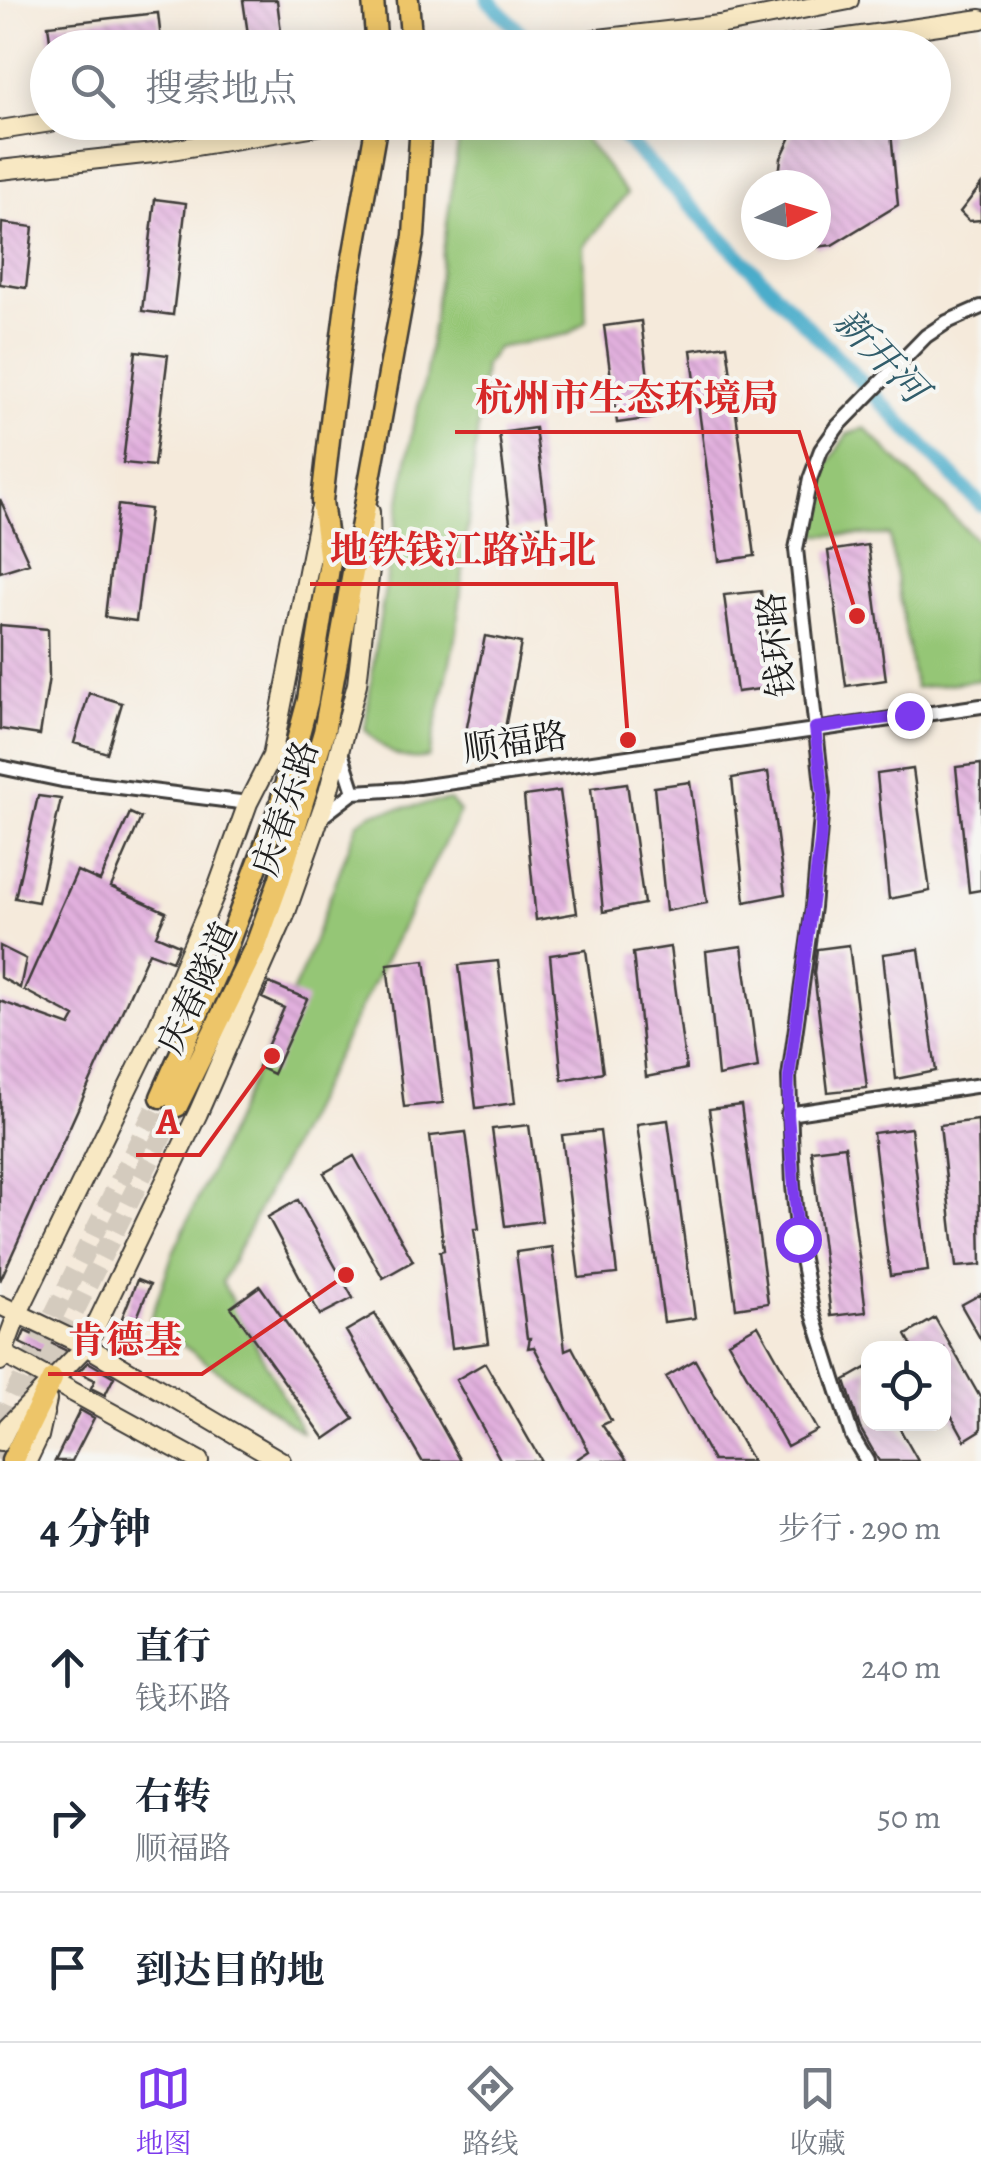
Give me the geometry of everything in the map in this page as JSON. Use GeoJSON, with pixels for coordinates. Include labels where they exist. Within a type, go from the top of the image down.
{"type":"FeatureCollection","features":[{"type":"Feature","properties":{"kind":"main road"},"geometry":{"type":"LineString","coordinates":[[373,0],[376,30]]}},
{"type":"Feature","properties":{"kind":"main road"},"geometry":{"type":"LineString","coordinates":[[408,0],[410,30]]}},
{"type":"Feature","properties":{"kind":"main road"},"geometry":{"type":"LineString","coordinates":[[676,30],[849,0]]}},
{"type":"Feature","properties":{"kind":"main road"},"geometry":{"type":"LineString","coordinates":[[904,30],[981,19]]}},
{"type":"Feature","properties":{"kind":"main road"},"geometry":{"type":"LineString","coordinates":[[0,130],[30,125]]}},
{"type":"Feature","properties":{"kind":"main road"},"geometry":{"type":"LineString","coordinates":[[0,170],[232,140]]}},
{"type":"Feature","properties":{"kind":"main road","name":"庆春东路"},"geometry":{"type":"LineString","coordinates":[[1,1356],[182,974],[218,890],[248,804],[272,756],[322,501],[349,281],[374,140]]}},
{"type":"Feature","properties":{"kind":"main road","name":"庆春东路"},"geometry":{"type":"LineString","coordinates":[[0,1442],[8,1426],[86,1346],[198,1114],[286,914],[318,819],[356,684],[370,560],[370,488],[414,236],[420,140]]}},
{"type":"Feature","properties":{"kind":"main road","name":"庆春隧道"},"geometry":{"type":"LineString","coordinates":[[322,501],[330,562],[308,700],[285,787],[169,1101],[256,946],[279,881],[324,732],[370,488]]}},
{"type":"Feature","properties":{"kind":"main road"},"geometry":{"type":"LineString","coordinates":[[0,1305],[86,1346],[281,1461]]}},
{"type":"Feature","properties":{"kind":"main road"},"geometry":{"type":"LineString","coordinates":[[1,1356],[52,1378],[199,1461]]}},
{"type":"Feature","properties":{"kind":"main road"},"geometry":{"type":"LineString","coordinates":[[12,1461],[52,1378]]}},
{"type":"Feature","properties":{"kind":"main road"},"geometry":{"type":"LineString","coordinates":[[26,1461],[38,1436],[52,1378]]}},
{"type":"Feature","properties":{"kind":"street","name":"钱环路"},"geometry":{"type":"LineString","coordinates":[[866,1461],[852,1436],[812,1310],[798,1239],[788,1114],[789,1077],[823,794],[796,549],[810,478],[821,450],[856,406],[926,336],[946,322],[981,307]]}},
{"type":"Feature","properties":{"kind":"street","name":"顺福路"},"geometry":{"type":"LineString","coordinates":[[354,792],[405,789],[981,706]]}},
{"type":"Feature","properties":{"kind":"street"},"geometry":{"type":"LineString","coordinates":[[318,819],[354,792],[340,748]]}},
{"type":"Feature","properties":{"kind":"street"},"geometry":{"type":"LineString","coordinates":[[0,767],[62,780],[248,804]]}},
{"type":"Feature","properties":{"kind":"street"},"geometry":{"type":"LineString","coordinates":[[788,1114],[981,1085]]}},
{"type":"Feature","properties":{"kind":"green space"},"geometry":{"type":"Polygon","coordinates":[[[459,140],[586,140],[627,194],[584,246],[586,321],[569,334],[497,348],[484,366],[457,630],[429,757],[409,758],[386,749],[365,729],[413,425],[425,380],[459,140]]]}},
{"type":"Feature","properties":{"kind":"green space"},"geometry":{"type":"Polygon","coordinates":[[[865,428],[981,545],[981,680],[915,688],[889,535],[812,535],[827,466],[847,434],[865,428]]]}},
{"type":"Feature","properties":{"kind":"green space"},"geometry":{"type":"Polygon","coordinates":[[[450,800],[460,812],[222,1282],[303,1433],[150,1321],[173,1253],[303,969],[358,822],[373,813],[450,800]]]}},
{"type":"Feature","properties":{"kind":"building"},"geometry":{"type":"Polygon","coordinates":[[[243,0],[277,0],[281,30],[247,30],[243,0]]]}},
{"type":"Feature","properties":{"kind":"building"},"geometry":{"type":"Polygon","coordinates":[[[158,13],[160,30],[49,30],[48,25],[158,13]]]}},
{"type":"Feature","properties":{"kind":"building"},"geometry":{"type":"Polygon","coordinates":[[[790,140],[892,140],[898,205],[831,245],[831,170],[780,170],[790,140]]]}},
{"type":"Feature","properties":{"kind":"building"},"geometry":{"type":"Polygon","coordinates":[[[981,185],[981,220],[969,221],[960,212],[981,185]]]}},
{"type":"Feature","properties":{"kind":"building"},"geometry":{"type":"Polygon","coordinates":[[[155,199],[186,203],[173,315],[142,311],[155,199]]]}},
{"type":"Feature","properties":{"kind":"building"},"geometry":{"type":"Polygon","coordinates":[[[2,223],[33,227],[26,288],[0,284],[2,223]]]}},
{"type":"Feature","properties":{"kind":"building"},"geometry":{"type":"Polygon","coordinates":[[[641,321],[653,418],[617,423],[604,326],[641,321]]]}},
{"type":"Feature","properties":{"kind":"building"},"geometry":{"type":"Polygon","coordinates":[[[727,345],[755,556],[719,561],[691,350],[727,345]]]}},
{"type":"Feature","properties":{"kind":"building"},"geometry":{"type":"Polygon","coordinates":[[[136,351],[168,355],[154,466],[123,463],[136,351]]]}},
{"type":"Feature","properties":{"kind":"building"},"geometry":{"type":"Polygon","coordinates":[[[535,428],[548,525],[511,530],[499,433],[535,428]]]}},
{"type":"Feature","properties":{"kind":"building"},"geometry":{"type":"Polygon","coordinates":[[[0,499],[29,563],[0,572],[0,499]]]}},
{"type":"Feature","properties":{"kind":"building"},"geometry":{"type":"Polygon","coordinates":[[[118,505],[150,509],[136,621],[105,617],[118,505]]]}},
{"type":"Feature","properties":{"kind":"building"},"geometry":{"type":"Polygon","coordinates":[[[868,545],[886,680],[846,686],[828,551],[868,545]]]}},
{"type":"Feature","properties":{"kind":"building"},"geometry":{"type":"Polygon","coordinates":[[[761,591],[774,687],[737,692],[724,595],[761,591]]]}},
{"type":"Feature","properties":{"kind":"building"},"geometry":{"type":"Polygon","coordinates":[[[0,625],[48,629],[49,677],[40,735],[0,729],[0,625]]]}},
{"type":"Feature","properties":{"kind":"building"},"geometry":{"type":"Polygon","coordinates":[[[485,636],[521,643],[503,739],[466,732],[485,636]]]}},
{"type":"Feature","properties":{"kind":"building"},"geometry":{"type":"Polygon","coordinates":[[[89,693],[122,703],[107,753],[74,743],[89,693]]]}},
{"type":"Feature","properties":{"kind":"building"},"geometry":{"type":"Polygon","coordinates":[[[981,764],[981,890],[969,892],[956,767],[981,764]]]}},
{"type":"Feature","properties":{"kind":"building"},"geometry":{"type":"Polygon","coordinates":[[[913,769],[930,891],[889,899],[877,774],[913,769]]]}},
{"type":"Feature","properties":{"kind":"building"},"geometry":{"type":"Polygon","coordinates":[[[768,772],[785,894],[745,902],[732,778],[768,772]]]}},
{"type":"Feature","properties":{"kind":"building"},"geometry":{"type":"Polygon","coordinates":[[[690,782],[707,903],[666,911],[654,787],[690,782]]]}},
{"type":"Feature","properties":{"kind":"building"},"geometry":{"type":"Polygon","coordinates":[[[627,783],[644,904],[603,912],[591,788],[627,783]]]}},
{"type":"Feature","properties":{"kind":"building"},"geometry":{"type":"Polygon","coordinates":[[[560,791],[577,913],[536,920],[524,796],[560,791]]]}},
{"type":"Feature","properties":{"kind":"building"},"geometry":{"type":"Polygon","coordinates":[[[38,796],[61,799],[38,902],[15,898],[38,796]]]}},
{"type":"Feature","properties":{"kind":"building"},"geometry":{"type":"Polygon","coordinates":[[[130,813],[141,818],[111,887],[166,912],[156,935],[179,945],[172,961],[149,952],[0,1281],[0,1001],[70,1026],[75,1017],[24,990],[77,871],[100,881],[130,813]]]}},
{"type":"Feature","properties":{"kind":"building"},"geometry":{"type":"Polygon","coordinates":[[[849,945],[867,1088],[828,1092],[814,973],[817,949],[849,945]]]}},
{"type":"Feature","properties":{"kind":"building"},"geometry":{"type":"Polygon","coordinates":[[[0,946],[26,959],[20,988],[0,977],[0,946]]]}},
{"type":"Feature","properties":{"kind":"building"},"geometry":{"type":"Polygon","coordinates":[[[742,946],[758,1068],[718,1076],[706,951],[742,946]]]}},
{"type":"Feature","properties":{"kind":"building"},"geometry":{"type":"Polygon","coordinates":[[[670,947],[686,1069],[646,1077],[633,953],[670,947]]]}},
{"type":"Feature","properties":{"kind":"building"},"geometry":{"type":"Polygon","coordinates":[[[919,949],[936,1071],[896,1079],[883,954],[919,949]]]}},
{"type":"Feature","properties":{"kind":"building"},"geometry":{"type":"Polygon","coordinates":[[[586,950],[603,1072],[562,1080],[550,955],[586,950]]]}},
{"type":"Feature","properties":{"kind":"building"},"geometry":{"type":"Polygon","coordinates":[[[425,960],[443,1103],[404,1107],[387,964],[425,960]]]}},
{"type":"Feature","properties":{"kind":"building"},"geometry":{"type":"Polygon","coordinates":[[[498,961],[515,1103],[476,1108],[459,965],[498,961]]]}},
{"type":"Feature","properties":{"kind":"building"},"geometry":{"type":"Polygon","coordinates":[[[269,983],[307,999],[273,1074],[258,1067],[284,1008],[262,998],[269,983]]]}},
{"type":"Feature","properties":{"kind":"building"},"geometry":{"type":"Polygon","coordinates":[[[741,1105],[768,1303],[736,1308],[709,1109],[741,1105]]]}},
{"type":"Feature","properties":{"kind":"building"},"geometry":{"type":"Polygon","coordinates":[[[668,1120],[695,1318],[664,1322],[637,1124],[668,1120]]]}},
{"type":"Feature","properties":{"kind":"building"},"geometry":{"type":"Polygon","coordinates":[[[978,1120],[981,1265],[956,1267],[940,1125],[978,1120]]]}},
{"type":"Feature","properties":{"kind":"building"},"geometry":{"type":"Polygon","coordinates":[[[529,1125],[542,1221],[505,1226],[492,1129],[529,1125]]]}},
{"type":"Feature","properties":{"kind":"building"},"geometry":{"type":"Polygon","coordinates":[[[911,1128],[928,1271],[890,1276],[873,1133],[911,1128]]]}},
{"type":"Feature","properties":{"kind":"building"},"geometry":{"type":"Polygon","coordinates":[[[600,1131],[617,1274],[579,1278],[562,1135],[600,1131]]]}},
{"type":"Feature","properties":{"kind":"building"},"geometry":{"type":"Polygon","coordinates":[[[466,1132],[489,1343],[452,1348],[430,1136],[466,1132]]]}},
{"type":"Feature","properties":{"kind":"building"},"geometry":{"type":"Polygon","coordinates":[[[845,1146],[866,1312],[831,1316],[811,1150],[845,1146]]]}},
{"type":"Feature","properties":{"kind":"building"},"geometry":{"type":"Polygon","coordinates":[[[354,1156],[413,1261],[383,1278],[324,1173],[354,1156]]]}},
{"type":"Feature","properties":{"kind":"building"},"geometry":{"type":"Polygon","coordinates":[[[298,1200],[353,1298],[320,1315],[268,1217],[298,1200]]]}},
{"type":"Feature","properties":{"kind":"building"},"geometry":{"type":"Polygon","coordinates":[[[552,1247],[565,1350],[572,1347],[611,1421],[602,1425],[627,1461],[574,1461],[589,1451],[534,1347],[528,1348],[530,1338],[516,1252],[552,1247]]]}},
{"type":"Feature","properties":{"kind":"building"},"geometry":{"type":"Polygon","coordinates":[[[137,1280],[150,1285],[123,1353],[111,1346],[137,1280]]]}},
{"type":"Feature","properties":{"kind":"building"},"geometry":{"type":"Polygon","coordinates":[[[260,1286],[354,1419],[325,1439],[231,1307],[260,1286]]]}},
{"type":"Feature","properties":{"kind":"building"},"geometry":{"type":"Polygon","coordinates":[[[981,1294],[981,1340],[961,1305],[981,1294]]]}},
{"type":"Feature","properties":{"kind":"building"},"geometry":{"type":"Polygon","coordinates":[[[375,1314],[461,1461],[422,1461],[346,1331],[375,1314]]]}},
{"type":"Feature","properties":{"kind":"building"},"geometry":{"type":"Polygon","coordinates":[[[935,1318],[948,1341],[909,1341],[906,1335],[935,1318]]]}},
{"type":"Feature","properties":{"kind":"building"},"geometry":{"type":"Polygon","coordinates":[[[758,1325],[817,1430],[787,1446],[728,1342],[758,1325]]]}},
{"type":"Feature","properties":{"kind":"building"},"geometry":{"type":"Polygon","coordinates":[[[25,1331],[65,1350],[55,1360],[20,1343],[25,1331]]]}},
{"type":"Feature","properties":{"kind":"building"},"geometry":{"type":"Polygon","coordinates":[[[951,1346],[981,1399],[981,1430],[965,1440],[951,1415],[951,1346]]]}},
{"type":"Feature","properties":{"kind":"building"},"geometry":{"type":"Polygon","coordinates":[[[695,1360],[752,1461],[713,1461],[666,1377],[695,1360]]]}},
{"type":"Feature","properties":{"kind":"building"},"geometry":{"type":"Polygon","coordinates":[[[88,1362],[114,1377],[105,1395],[91,1388],[95,1380],[78,1372],[88,1362]]]}},
{"type":"Feature","properties":{"kind":"building"},"geometry":{"type":"Polygon","coordinates":[[[485,1363],[541,1461],[501,1461],[456,1380],[485,1363]]]}},
{"type":"Feature","properties":{"kind":"building"},"geometry":{"type":"Polygon","coordinates":[[[861,1371],[861,1430],[860,1428],[845,1380],[861,1371]]]}},
{"type":"Feature","properties":{"kind":"building"},"geometry":{"type":"Polygon","coordinates":[[[80,1410],[94,1418],[72,1461],[55,1461],[80,1410]]]}},
{"type":"Feature","properties":{"kind":"building"},"geometry":{"type":"Polygon","coordinates":[[[862,1431],[901,1431],[918,1461],[879,1461],[862,1431]]]}},
{"type":"Feature","properties":{"kind":"waterway","name":"新开河"},"geometry":{"type":"LineString","coordinates":[[488,0],[518,30]]}},
{"type":"Feature","properties":{"kind":"waterway","name":"新开河"},"geometry":{"type":"LineString","coordinates":[[626,140],[981,505]]}},
{"type":"Feature","properties":{"kind":"tunnel"},"geometry":{"type":"LineString","coordinates":[[0,1424],[161,1097]]}},
{"type":"Feature","properties":{"kind":"tunnel"},"geometry":{"type":"LineString","coordinates":[[34,1392],[177,1106]]}},
{"type":"Feature","properties":{"kind":"tunnel"},"geometry":{"type":"LineString","coordinates":[[0,1461],[19,1422]]}},
{"type":"Feature","properties":{"kind":"place","name":"杭州市生态环境局"},"geometry":{"type":"Point","coordinates":[857,616]}},
{"type":"Feature","properties":{"kind":"place","name":"地铁钱江路站北"},"geometry":{"type":"Point","coordinates":[628,740]}},
{"type":"Feature","properties":{"kind":"place","name":"A"},"geometry":{"type":"Point","coordinates":[272,1056]}},
{"type":"Feature","properties":{"kind":"place","name":"肯德基"},"geometry":{"type":"Point","coordinates":[346,1275]}},
{"type":"Feature","properties":{"kind":"route"},"geometry":{"type":"LineString","coordinates":[[798,1239],[788,1114],[789,1077],[820,842],[823,794],[815,728],[909,715]]}}]}
